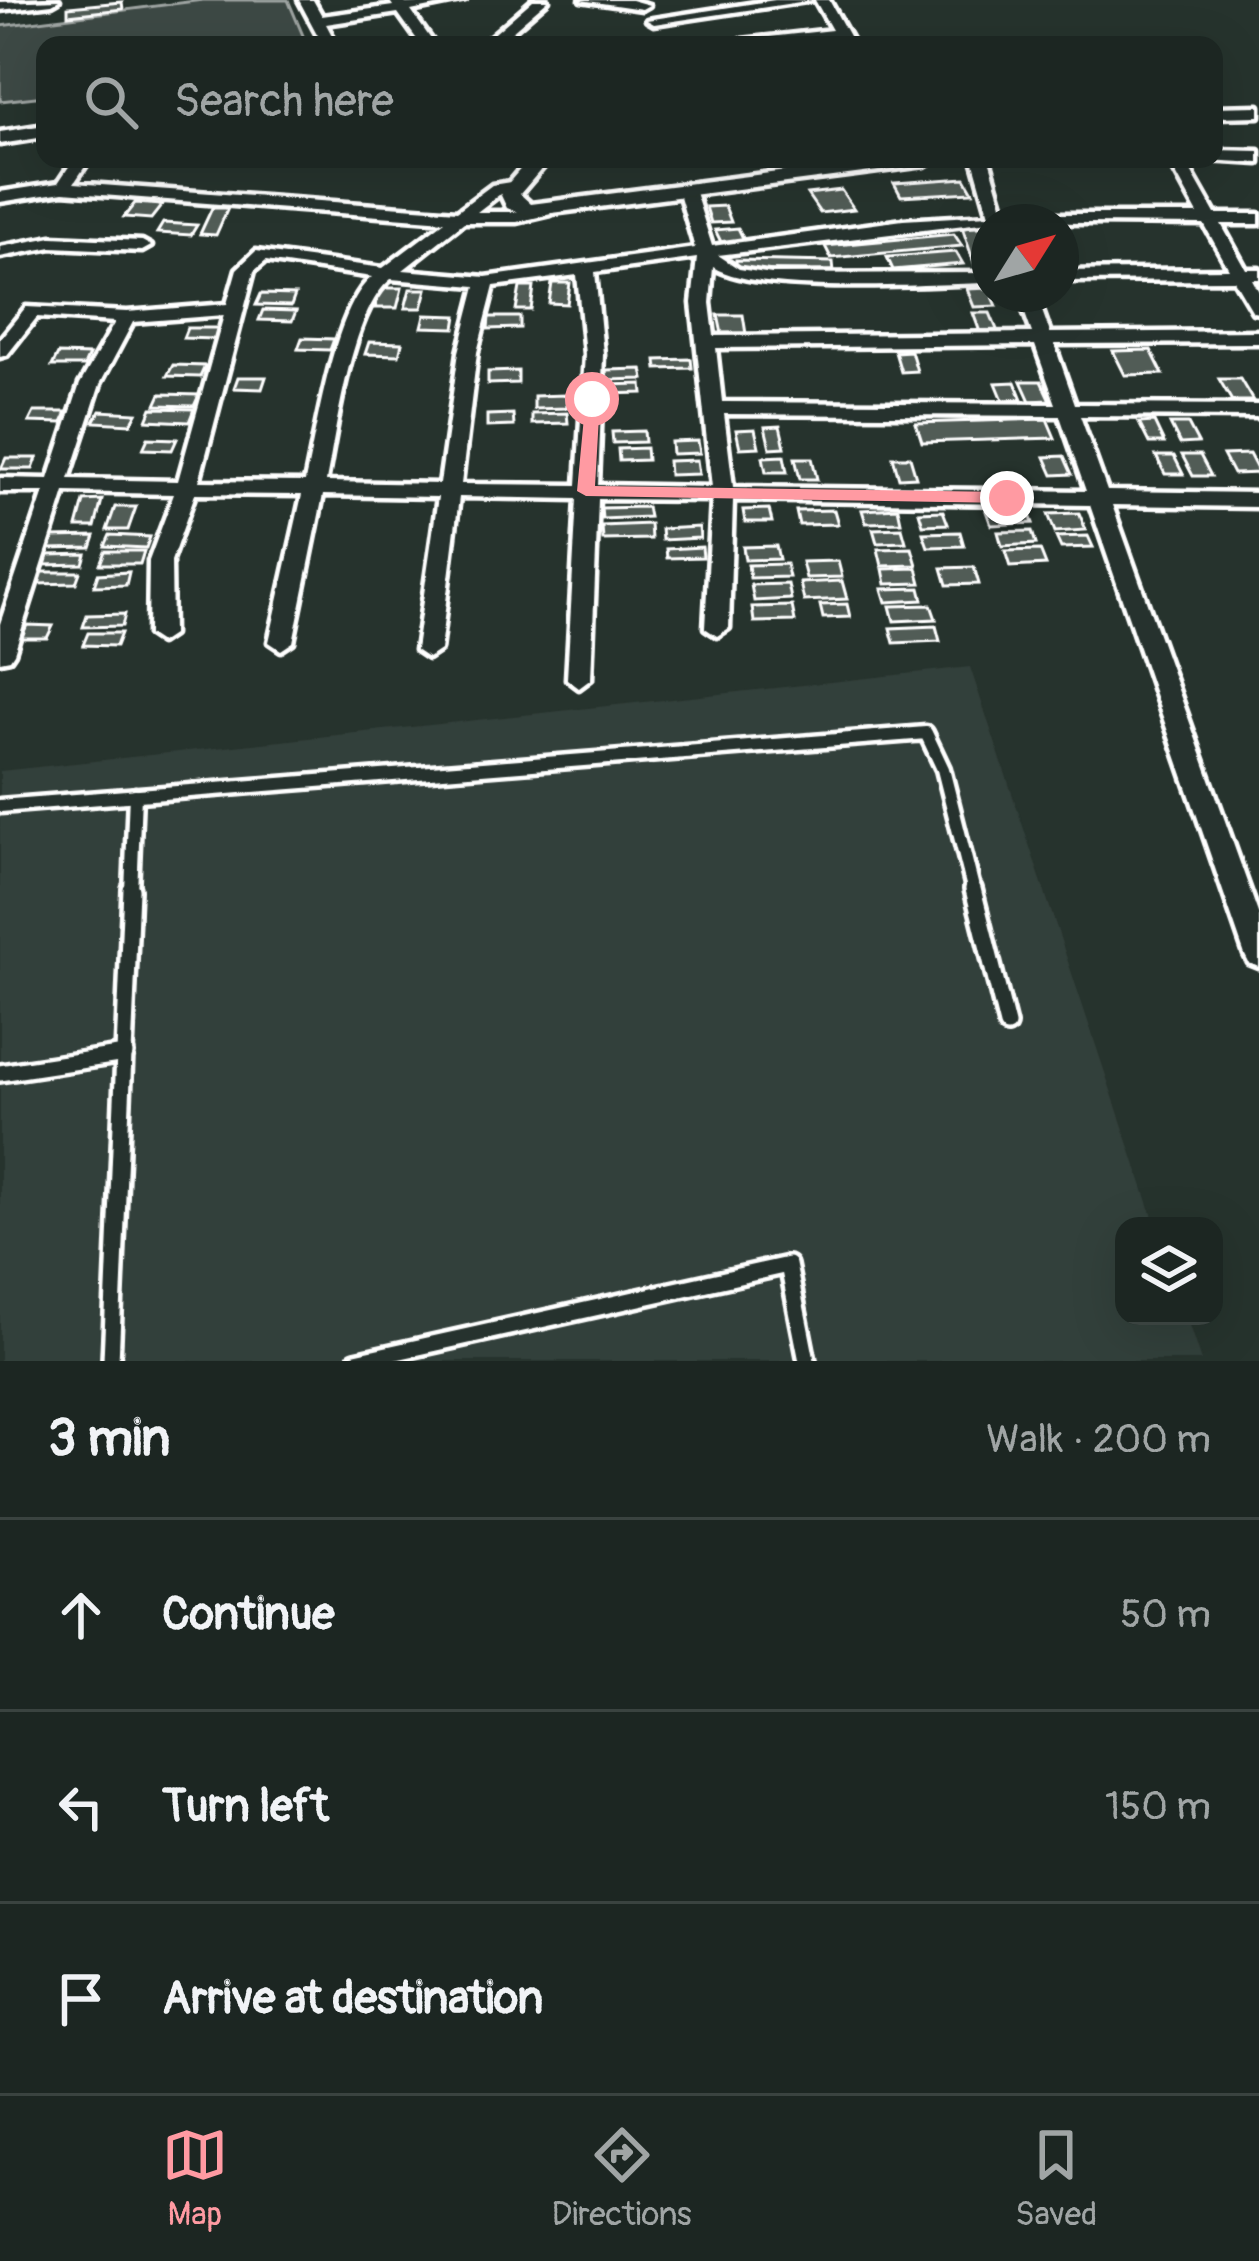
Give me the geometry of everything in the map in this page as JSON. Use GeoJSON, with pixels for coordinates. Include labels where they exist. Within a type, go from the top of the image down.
{"type":"FeatureCollection","features":[{"type":"Feature","properties":{"kind":"street"},"geometry":{"type":"LineString","coordinates":[[0,6],[52,0]]}},
{"type":"Feature","properties":{"kind":"street"},"geometry":{"type":"LineString","coordinates":[[306,0],[326,36]]}},
{"type":"Feature","properties":{"kind":"street"},"geometry":{"type":"LineString","coordinates":[[318,20],[399,4],[458,0]]}},
{"type":"Feature","properties":{"kind":"street"},"geometry":{"type":"LineString","coordinates":[[494,36],[508,15],[541,0]]}},
{"type":"Feature","properties":{"kind":"street"},"geometry":{"type":"LineString","coordinates":[[588,0],[642,5]]}},
{"type":"Feature","properties":{"kind":"street"},"geometry":{"type":"LineString","coordinates":[[654,20],[806,0]]}},
{"type":"Feature","properties":{"kind":"street"},"geometry":{"type":"LineString","coordinates":[[822,0],[841,36]]}},
{"type":"Feature","properties":{"kind":"street"},"geometry":{"type":"LineString","coordinates":[[399,4],[422,36]]}},
{"type":"Feature","properties":{"kind":"street"},"geometry":{"type":"LineString","coordinates":[[1223,112],[1259,111]]}},
{"type":"Feature","properties":{"kind":"street"},"geometry":{"type":"LineString","coordinates":[[0,138],[36,132]]}},
{"type":"Feature","properties":{"kind":"street"},"geometry":{"type":"LineString","coordinates":[[1223,156],[1259,157]]}},
{"type":"Feature","properties":{"kind":"street"},"geometry":{"type":"LineString","coordinates":[[63,187],[76,168]]}},
{"type":"Feature","properties":{"kind":"street"},"geometry":{"type":"LineString","coordinates":[[531,168],[510,193],[514,204],[544,210]]}},
{"type":"Feature","properties":{"kind":"street"},"geometry":{"type":"LineString","coordinates":[[0,197],[63,187],[464,218],[517,217],[831,168]]}},
{"type":"Feature","properties":{"kind":"street"},"geometry":{"type":"LineString","coordinates":[[984,168],[994,204]]}},
{"type":"Feature","properties":{"kind":"street"},"geometry":{"type":"LineString","coordinates":[[1181,168],[1259,308]]}},
{"type":"Feature","properties":{"kind":"street"},"geometry":{"type":"LineString","coordinates":[[281,642],[344,348],[371,286],[498,188],[517,183]]}},
{"type":"Feature","properties":{"kind":"street"},"geometry":{"type":"LineString","coordinates":[[686,189],[706,255],[700,303],[723,493],[717,628]]}},
{"type":"Feature","properties":{"kind":"street"},"geometry":{"type":"LineString","coordinates":[[1079,220],[1259,219]]}},
{"type":"Feature","properties":{"kind":"street"},"geometry":{"type":"LineString","coordinates":[[160,635],[160,561],[187,486],[246,269],[262,255],[388,274],[486,282],[586,272],[903,225],[971,221]]}},
{"type":"Feature","properties":{"kind":"street"},"geometry":{"type":"LineString","coordinates":[[0,252],[52,242],[142,246]]}},
{"type":"Feature","properties":{"kind":"street"},"geometry":{"type":"LineString","coordinates":[[706,255],[734,273],[772,279],[971,278]]}},
{"type":"Feature","properties":{"kind":"street"},"geometry":{"type":"LineString","coordinates":[[580,679],[594,354],[586,272]]}},
{"type":"Feature","properties":{"kind":"street"},"geometry":{"type":"LineString","coordinates":[[1079,277],[1259,274]]}},
{"type":"Feature","properties":{"kind":"street"},"geometry":{"type":"LineString","coordinates":[[428,650],[468,352],[486,282]]}},
{"type":"Feature","properties":{"kind":"street"},"geometry":{"type":"LineString","coordinates":[[0,351],[32,311],[127,317],[235,309]]}},
{"type":"Feature","properties":{"kind":"street"},"geometry":{"type":"LineString","coordinates":[[1034,312],[1259,956]]}},
{"type":"Feature","properties":{"kind":"street"},"geometry":{"type":"LineString","coordinates":[[2,653],[90,384],[127,317]]}},
{"type":"Feature","properties":{"kind":"street"},"geometry":{"type":"LineString","coordinates":[[705,342],[1259,338]]}},
{"type":"Feature","properties":{"kind":"street"},"geometry":{"type":"LineString","coordinates":[[713,408],[1259,411]]}},
{"type":"Feature","properties":{"kind":"street"},"geometry":{"type":"LineString","coordinates":[[0,485],[1259,500]]}},
{"type":"Feature","properties":{"kind":"lane"},"geometry":{"type":"LineString","coordinates":[[0,806],[926,733],[943,769],[1007,1025]]}},
{"type":"Feature","properties":{"kind":"lane"},"geometry":{"type":"LineString","coordinates":[[111,1361],[135,795]]}},
{"type":"Feature","properties":{"kind":"lane"},"geometry":{"type":"LineString","coordinates":[[0,1073],[125,1054]]}},
{"type":"Feature","properties":{"kind":"lane"},"geometry":{"type":"LineString","coordinates":[[356,1361],[788,1265],[807,1361]]}},
{"type":"Feature","properties":{"kind":"shaded area"},"geometry":{"type":"Polygon","coordinates":[[[203,0],[288,0],[303,36],[36,36],[36,97],[0,101],[0,26],[203,0]]]}},
{"type":"Feature","properties":{"kind":"shaded area"},"geometry":{"type":"Polygon","coordinates":[[[970,667],[1153,1217],[1115,1217],[1115,1325],[1189,1325],[1201,1361],[0,1361],[0,771],[970,667]]]}},
{"type":"Feature","properties":{"kind":"building"},"geometry":{"type":"Polygon","coordinates":[[[122,2],[123,9],[68,15],[68,7],[122,2]]]}},
{"type":"Feature","properties":{"kind":"building"},"geometry":{"type":"Polygon","coordinates":[[[965,178],[973,192],[901,196],[894,183],[965,178]]]}},
{"type":"Feature","properties":{"kind":"building"},"geometry":{"type":"Polygon","coordinates":[[[841,190],[854,209],[820,213],[807,194],[841,190]]]}},
{"type":"Feature","properties":{"kind":"building"},"geometry":{"type":"Polygon","coordinates":[[[135,203],[162,205],[151,219],[124,217],[135,203]]]}},
{"type":"Feature","properties":{"kind":"building"},"geometry":{"type":"Polygon","coordinates":[[[725,206],[731,222],[711,223],[706,207],[725,206]]]}},
{"type":"Feature","properties":{"kind":"building"},"geometry":{"type":"Polygon","coordinates":[[[212,208],[228,208],[216,235],[200,234],[212,208]]]}},
{"type":"Feature","properties":{"kind":"building"},"geometry":{"type":"Polygon","coordinates":[[[163,223],[197,225],[191,235],[157,233],[163,223]]]}},
{"type":"Feature","properties":{"kind":"building"},"geometry":{"type":"Polygon","coordinates":[[[962,227],[971,227],[971,254],[962,227]]]}},
{"type":"Feature","properties":{"kind":"building"},"geometry":{"type":"Polygon","coordinates":[[[738,228],[745,242],[722,244],[715,230],[738,228]]]}},
{"type":"Feature","properties":{"kind":"building"},"geometry":{"type":"Polygon","coordinates":[[[954,234],[962,246],[831,258],[825,246],[954,234]]]}},
{"type":"Feature","properties":{"kind":"building"},"geometry":{"type":"Polygon","coordinates":[[[956,252],[963,264],[893,270],[887,257],[956,252]]]}},
{"type":"Feature","properties":{"kind":"building"},"geometry":{"type":"Polygon","coordinates":[[[736,260],[833,262],[834,272],[736,270],[736,260]]]}},
{"type":"Feature","properties":{"kind":"building"},"geometry":{"type":"Polygon","coordinates":[[[552,283],[570,283],[567,304],[549,303],[552,283]]]}},
{"type":"Feature","properties":{"kind":"building"},"geometry":{"type":"Polygon","coordinates":[[[520,287],[534,287],[531,310],[516,310],[520,287]]]}},
{"type":"Feature","properties":{"kind":"building"},"geometry":{"type":"Polygon","coordinates":[[[381,288],[402,288],[397,308],[375,308],[381,288]]]}},
{"type":"Feature","properties":{"kind":"building"},"geometry":{"type":"Polygon","coordinates":[[[410,289],[427,289],[422,308],[405,308],[410,289]]]}},
{"type":"Feature","properties":{"kind":"building"},"geometry":{"type":"Polygon","coordinates":[[[261,294],[295,295],[291,306],[256,305],[261,294]]]}},
{"type":"Feature","properties":{"kind":"building"},"geometry":{"type":"Polygon","coordinates":[[[263,310],[296,311],[292,321],[259,320],[263,310]]]}},
{"type":"Feature","properties":{"kind":"building"},"geometry":{"type":"Polygon","coordinates":[[[973,313],[990,313],[998,332],[980,332],[973,313]]]}},
{"type":"Feature","properties":{"kind":"building"},"geometry":{"type":"Polygon","coordinates":[[[425,315],[457,316],[455,328],[422,327],[425,315]]]}},
{"type":"Feature","properties":{"kind":"building"},"geometry":{"type":"Polygon","coordinates":[[[718,315],[743,315],[746,334],[722,334],[718,315]]]}},
{"type":"Feature","properties":{"kind":"building"},"geometry":{"type":"Polygon","coordinates":[[[489,317],[520,317],[520,328],[488,329],[489,317]]]}},
{"type":"Feature","properties":{"kind":"building"},"geometry":{"type":"Polygon","coordinates":[[[187,328],[220,328],[215,339],[183,338],[187,328]]]}},
{"type":"Feature","properties":{"kind":"building"},"geometry":{"type":"Polygon","coordinates":[[[302,338],[334,339],[330,350],[298,349],[302,338]]]}},
{"type":"Feature","properties":{"kind":"building"},"geometry":{"type":"Polygon","coordinates":[[[369,342],[402,343],[399,355],[365,354],[369,342]]]}},
{"type":"Feature","properties":{"kind":"building"},"geometry":{"type":"Polygon","coordinates":[[[1151,350],[1163,374],[1125,375],[1113,351],[1151,350]]]}},
{"type":"Feature","properties":{"kind":"building"},"geometry":{"type":"Polygon","coordinates":[[[911,351],[917,371],[901,372],[895,352],[911,351]]]}},
{"type":"Feature","properties":{"kind":"building"},"geometry":{"type":"Polygon","coordinates":[[[58,354],[89,355],[84,366],[52,366],[58,354]]]}},
{"type":"Feature","properties":{"kind":"building"},"geometry":{"type":"Polygon","coordinates":[[[691,359],[692,368],[657,369],[656,360],[691,359]]]}},
{"type":"Feature","properties":{"kind":"building"},"geometry":{"type":"Polygon","coordinates":[[[173,365],[205,366],[200,377],[167,376],[173,365]]]}},
{"type":"Feature","properties":{"kind":"building"},"geometry":{"type":"Polygon","coordinates":[[[642,369],[644,379],[607,380],[606,370],[642,369]]]}},
{"type":"Feature","properties":{"kind":"building"},"geometry":{"type":"Polygon","coordinates":[[[518,371],[518,383],[488,384],[488,372],[518,371]]]}},
{"type":"Feature","properties":{"kind":"building"},"geometry":{"type":"Polygon","coordinates":[[[238,377],[266,377],[262,389],[234,388],[238,377]]]}},
{"type":"Feature","properties":{"kind":"building"},"geometry":{"type":"Polygon","coordinates":[[[1219,379],[1240,379],[1253,401],[1232,401],[1219,379]]]}},
{"type":"Feature","properties":{"kind":"building"},"geometry":{"type":"Polygon","coordinates":[[[1021,381],[1041,381],[1050,400],[1030,401],[1021,381]]]}},
{"type":"Feature","properties":{"kind":"building"},"geometry":{"type":"Polygon","coordinates":[[[1015,382],[1022,399],[1003,400],[996,383],[1015,382]]]}},
{"type":"Feature","properties":{"kind":"building"},"geometry":{"type":"Polygon","coordinates":[[[642,384],[643,393],[606,394],[606,385],[642,384]]]}},
{"type":"Feature","properties":{"kind":"building"},"geometry":{"type":"Polygon","coordinates":[[[161,394],[199,395],[194,406],[156,405],[161,394]]]}},
{"type":"Feature","properties":{"kind":"building"},"geometry":{"type":"Polygon","coordinates":[[[566,395],[567,408],[534,409],[534,396],[566,395]]]}},
{"type":"Feature","properties":{"kind":"building"},"geometry":{"type":"Polygon","coordinates":[[[152,408],[194,409],[189,422],[147,420],[152,408]]]}},
{"type":"Feature","properties":{"kind":"building"},"geometry":{"type":"Polygon","coordinates":[[[100,411],[137,413],[131,424],[94,422],[100,411]]]}},
{"type":"Feature","properties":{"kind":"building"},"geometry":{"type":"Polygon","coordinates":[[[34,412],[67,412],[62,423],[29,422],[34,412]]]}},
{"type":"Feature","properties":{"kind":"building"},"geometry":{"type":"Polygon","coordinates":[[[567,413],[568,423],[532,424],[532,414],[567,413]]]}},
{"type":"Feature","properties":{"kind":"building"},"geometry":{"type":"Polygon","coordinates":[[[513,414],[514,426],[487,427],[487,415],[513,414]]]}},
{"type":"Feature","properties":{"kind":"building"},"geometry":{"type":"Polygon","coordinates":[[[1047,419],[1055,438],[922,442],[916,423],[1047,419]]]}},
{"type":"Feature","properties":{"kind":"building"},"geometry":{"type":"Polygon","coordinates":[[[1154,422],[1164,443],[1149,443],[1139,423],[1154,422]]]}},
{"type":"Feature","properties":{"kind":"building"},"geometry":{"type":"Polygon","coordinates":[[[1170,424],[1188,424],[1198,443],[1180,444],[1170,424]]]}},
{"type":"Feature","properties":{"kind":"building"},"geometry":{"type":"Polygon","coordinates":[[[780,426],[785,447],[770,448],[765,427],[780,426]]]}},
{"type":"Feature","properties":{"kind":"building"},"geometry":{"type":"Polygon","coordinates":[[[755,429],[759,447],[740,448],[736,430],[755,429]]]}},
{"type":"Feature","properties":{"kind":"building"},"geometry":{"type":"Polygon","coordinates":[[[644,431],[645,442],[613,443],[612,432],[644,431]]]}},
{"type":"Feature","properties":{"kind":"building"},"geometry":{"type":"Polygon","coordinates":[[[148,438],[177,439],[172,450],[143,449],[148,438]]]}},
{"type":"Feature","properties":{"kind":"building"},"geometry":{"type":"Polygon","coordinates":[[[698,441],[700,453],[672,454],[671,442],[698,441]]]}},
{"type":"Feature","properties":{"kind":"building"},"geometry":{"type":"Polygon","coordinates":[[[646,448],[647,460],[619,461],[618,449],[646,448]]]}},
{"type":"Feature","properties":{"kind":"building"},"geometry":{"type":"Polygon","coordinates":[[[1249,454],[1259,473],[1233,474],[1223,455],[1249,454]]]}},
{"type":"Feature","properties":{"kind":"building"},"geometry":{"type":"Polygon","coordinates":[[[1182,455],[1200,455],[1211,476],[1193,476],[1182,455]]]}},
{"type":"Feature","properties":{"kind":"building"},"geometry":{"type":"Polygon","coordinates":[[[784,456],[787,472],[766,472],[763,457],[784,456]]]}},
{"type":"Feature","properties":{"kind":"building"},"geometry":{"type":"Polygon","coordinates":[[[1064,456],[1072,474],[1053,475],[1045,457],[1064,456]]]}},
{"type":"Feature","properties":{"kind":"building"},"geometry":{"type":"Polygon","coordinates":[[[1156,456],[1174,456],[1183,474],[1165,474],[1156,456]]]}},
{"type":"Feature","properties":{"kind":"building"},"geometry":{"type":"Polygon","coordinates":[[[893,457],[910,457],[916,477],[899,478],[893,457]]]}},
{"type":"Feature","properties":{"kind":"building"},"geometry":{"type":"Polygon","coordinates":[[[6,458],[37,458],[33,469],[1,469],[6,458]]]}},
{"type":"Feature","properties":{"kind":"building"},"geometry":{"type":"Polygon","coordinates":[[[795,458],[812,458],[817,479],[800,479],[795,458]]]}},
{"type":"Feature","properties":{"kind":"building"},"geometry":{"type":"Polygon","coordinates":[[[697,460],[699,474],[669,475],[668,461],[697,460]]]}},
{"type":"Feature","properties":{"kind":"building"},"geometry":{"type":"Polygon","coordinates":[[[102,500],[95,527],[77,527],[84,501],[102,500]]]}},
{"type":"Feature","properties":{"kind":"building"},"geometry":{"type":"Polygon","coordinates":[[[115,507],[136,507],[128,530],[107,530],[115,507]]]}},
{"type":"Feature","properties":{"kind":"building"},"geometry":{"type":"Polygon","coordinates":[[[647,507],[649,517],[602,519],[601,508],[647,507]]]}},
{"type":"Feature","properties":{"kind":"building"},"geometry":{"type":"Polygon","coordinates":[[[898,508],[901,522],[866,523],[862,510],[898,508]]]}},
{"type":"Feature","properties":{"kind":"building"},"geometry":{"type":"Polygon","coordinates":[[[769,509],[772,522],[745,522],[743,510],[769,509]]]}},
{"type":"Feature","properties":{"kind":"building"},"geometry":{"type":"Polygon","coordinates":[[[834,510],[838,524],[799,525],[796,511],[834,510]]]}},
{"type":"Feature","properties":{"kind":"building"},"geometry":{"type":"Polygon","coordinates":[[[1028,510],[1033,523],[991,525],[986,511],[1028,510]]]}},
{"type":"Feature","properties":{"kind":"building"},"geometry":{"type":"Polygon","coordinates":[[[943,511],[948,524],[923,525],[919,512],[943,511]]]}},
{"type":"Feature","properties":{"kind":"building"},"geometry":{"type":"Polygon","coordinates":[[[1079,513],[1086,530],[1055,532],[1048,514],[1079,513]]]}},
{"type":"Feature","properties":{"kind":"building"},"geometry":{"type":"Polygon","coordinates":[[[650,524],[651,539],[603,540],[602,526],[650,524]]]}},
{"type":"Feature","properties":{"kind":"building"},"geometry":{"type":"Polygon","coordinates":[[[699,527],[700,538],[662,540],[661,529],[699,527]]]}},
{"type":"Feature","properties":{"kind":"building"},"geometry":{"type":"Polygon","coordinates":[[[902,528],[906,542],[877,543],[873,529],[902,528]]]}},
{"type":"Feature","properties":{"kind":"building"},"geometry":{"type":"Polygon","coordinates":[[[1032,531],[1036,544],[1002,546],[998,532],[1032,531]]]}},
{"type":"Feature","properties":{"kind":"building"},"geometry":{"type":"Polygon","coordinates":[[[960,532],[964,546],[928,547],[923,533],[960,532]]]}},
{"type":"Feature","properties":{"kind":"building"},"geometry":{"type":"Polygon","coordinates":[[[110,535],[150,537],[146,548],[105,546],[110,535]]]}},
{"type":"Feature","properties":{"kind":"building"},"geometry":{"type":"Polygon","coordinates":[[[95,536],[91,548],[49,549],[53,537],[95,536]]]}},
{"type":"Feature","properties":{"kind":"building"},"geometry":{"type":"Polygon","coordinates":[[[1088,536],[1093,547],[1061,548],[1056,537],[1088,536]]]}},
{"type":"Feature","properties":{"kind":"building"},"geometry":{"type":"Polygon","coordinates":[[[776,546],[779,559],[745,560],[743,547],[776,546]]]}},
{"type":"Feature","properties":{"kind":"building"},"geometry":{"type":"Polygon","coordinates":[[[702,547],[703,557],[667,558],[666,549],[702,547]]]}},
{"type":"Feature","properties":{"kind":"building"},"geometry":{"type":"Polygon","coordinates":[[[912,548],[917,565],[882,566],[878,549],[912,548]]]}},
{"type":"Feature","properties":{"kind":"building"},"geometry":{"type":"Polygon","coordinates":[[[1040,550],[1046,565],[1010,567],[1005,551],[1040,550]]]}},
{"type":"Feature","properties":{"kind":"building"},"geometry":{"type":"Polygon","coordinates":[[[105,551],[144,551],[140,564],[100,564],[105,551]]]}},
{"type":"Feature","properties":{"kind":"building"},"geometry":{"type":"Polygon","coordinates":[[[86,554],[83,564],[44,565],[48,555],[86,554]]]}},
{"type":"Feature","properties":{"kind":"building"},"geometry":{"type":"Polygon","coordinates":[[[838,561],[842,577],[806,578],[802,562],[838,561]]]}},
{"type":"Feature","properties":{"kind":"building"},"geometry":{"type":"Polygon","coordinates":[[[786,564],[789,577],[750,578],[748,565],[786,564]]]}},
{"type":"Feature","properties":{"kind":"building"},"geometry":{"type":"Polygon","coordinates":[[[974,567],[979,584],[947,585],[942,568],[974,567]]]}},
{"type":"Feature","properties":{"kind":"building"},"geometry":{"type":"Polygon","coordinates":[[[917,568],[921,583],[886,584],[883,569],[917,568]]]}},
{"type":"Feature","properties":{"kind":"building"},"geometry":{"type":"Polygon","coordinates":[[[42,572],[80,572],[76,583],[37,584],[42,572]]]}},
{"type":"Feature","properties":{"kind":"building"},"geometry":{"type":"Polygon","coordinates":[[[129,572],[126,585],[94,586],[98,574],[129,572]]]}},
{"type":"Feature","properties":{"kind":"building"},"geometry":{"type":"Polygon","coordinates":[[[842,581],[847,599],[804,601],[800,583],[842,581]]]}},
{"type":"Feature","properties":{"kind":"building"},"geometry":{"type":"Polygon","coordinates":[[[788,584],[791,599],[754,601],[751,585],[788,584]]]}},
{"type":"Feature","properties":{"kind":"building"},"geometry":{"type":"Polygon","coordinates":[[[920,588],[923,600],[886,602],[882,589],[920,588]]]}},
{"type":"Feature","properties":{"kind":"building"},"geometry":{"type":"Polygon","coordinates":[[[847,604],[850,617],[823,618],[820,605],[847,604]]]}},
{"type":"Feature","properties":{"kind":"building"},"geometry":{"type":"Polygon","coordinates":[[[931,605],[936,619],[894,621],[890,606],[931,605]]]}},
{"type":"Feature","properties":{"kind":"building"},"geometry":{"type":"Polygon","coordinates":[[[792,606],[795,621],[754,622],[752,607],[792,606]]]}},
{"type":"Feature","properties":{"kind":"building"},"geometry":{"type":"Polygon","coordinates":[[[125,614],[122,626],[83,627],[87,615],[125,614]]]}},
{"type":"Feature","properties":{"kind":"building"},"geometry":{"type":"Polygon","coordinates":[[[27,625],[53,626],[47,638],[21,638],[27,625]]]}},
{"type":"Feature","properties":{"kind":"building"},"geometry":{"type":"Polygon","coordinates":[[[936,626],[940,641],[894,643],[890,628],[936,626]]]}},
{"type":"Feature","properties":{"kind":"building"},"geometry":{"type":"Polygon","coordinates":[[[88,633],[121,633],[116,646],[83,645],[88,633]]]}},
{"type":"Feature","properties":{"kind":"route"},"geometry":{"type":"LineString","coordinates":[[592,399],[586,491],[1007,498]]}}]}
